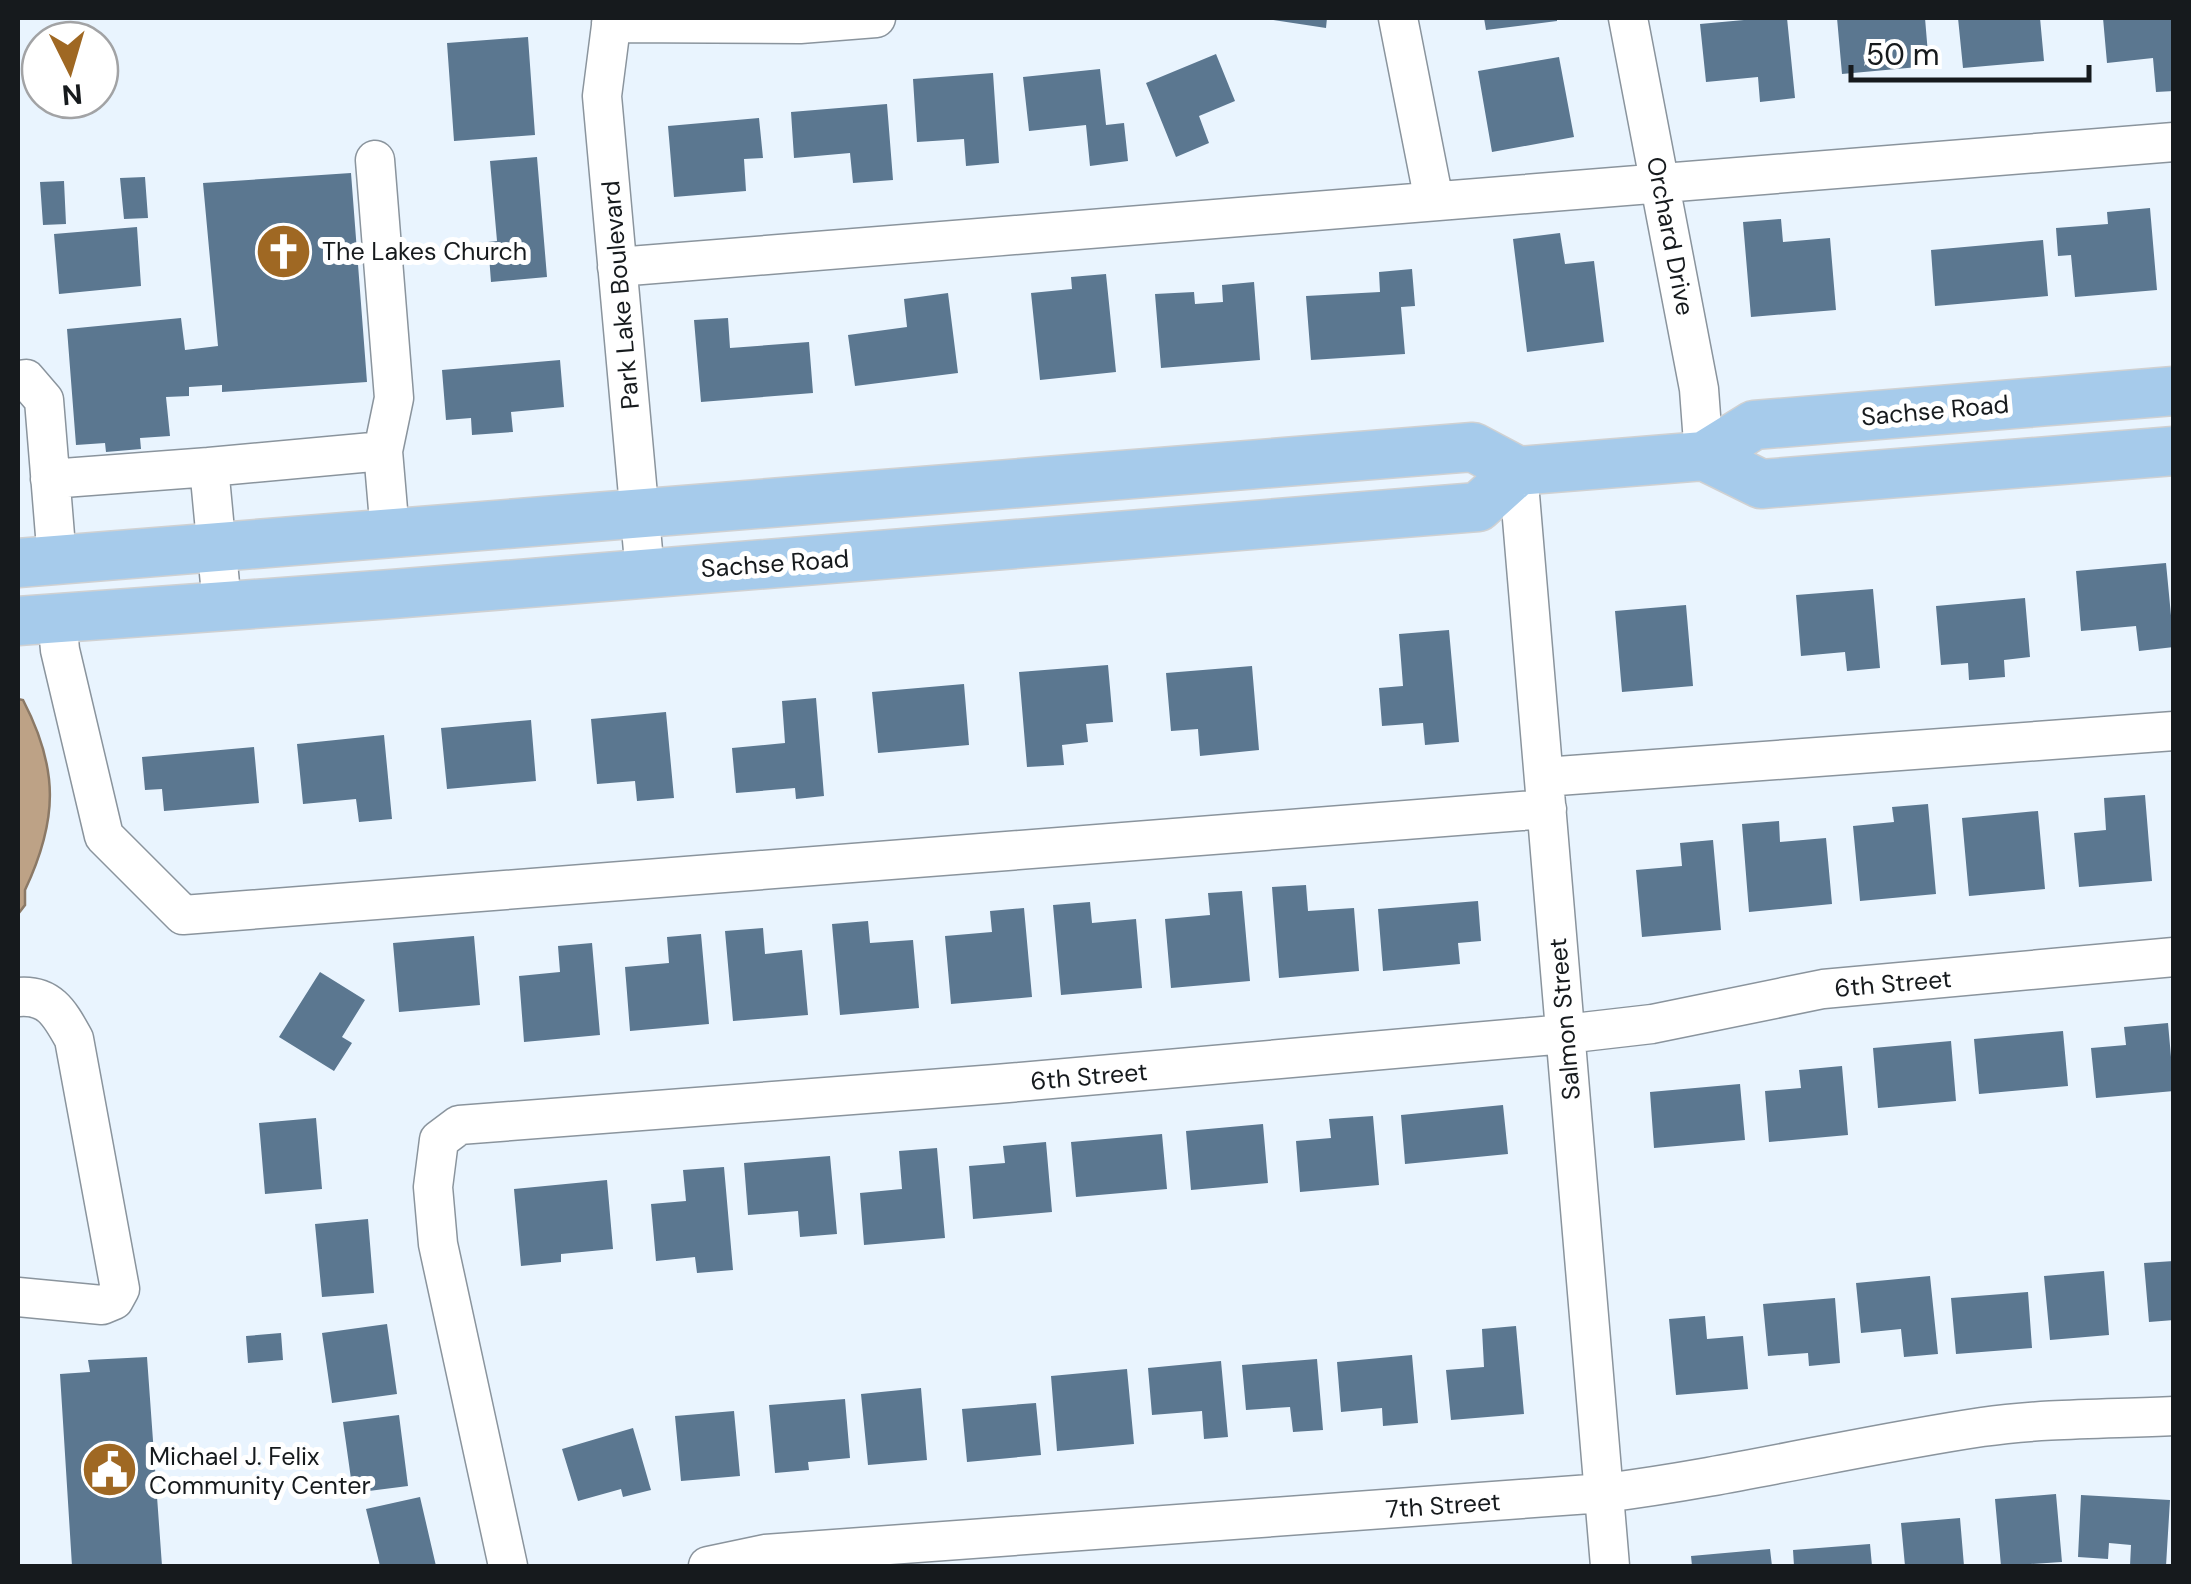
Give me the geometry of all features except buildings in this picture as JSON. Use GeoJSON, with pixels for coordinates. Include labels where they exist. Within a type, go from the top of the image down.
{"type":"FeatureCollection","features":[{"type":"Feature","properties":{"kind":"main road","name":"Sachse Road"},"geometry":{"type":"LineString","coordinates":[[37,619],[1478,508],[1518,471],[1704,456],[1754,425],[2174,391]]}},
{"type":"Feature","properties":{"kind":"main road"},"geometry":{"type":"LineString","coordinates":[[37,561],[1472,447],[1518,471]]}},
{"type":"Feature","properties":{"kind":"main road"},"geometry":{"type":"LineString","coordinates":[[1704,456],[1761,484],[2174,451]]}},
{"type":"Feature","properties":{"kind":"street"},"geometry":{"type":"LineString","coordinates":[[611,20],[800,24],[876,18]]}},
{"type":"Feature","properties":{"kind":"street"},"geometry":{"type":"LineString","coordinates":[[1398,18],[1434,202]]}},
{"type":"Feature","properties":{"kind":"street","name":"Orchard Drive"},"geometry":{"type":"LineString","coordinates":[[1628,18],[1700,389],[1704,456]]}},
{"type":"Feature","properties":{"kind":"street","name":"Park Lake Boulevard"},"geometry":{"type":"LineString","coordinates":[[611,20],[602,96],[646,573]]}},
{"type":"Feature","properties":{"kind":"street"},"geometry":{"type":"LineString","coordinates":[[617,267],[2174,142]]}},
{"type":"Feature","properties":{"kind":"street"},"geometry":{"type":"LineString","coordinates":[[374,160],[394,398],[382,451],[390,533]]}},
{"type":"Feature","properties":{"kind":"street"},"geometry":{"type":"LineString","coordinates":[[18,380],[26,379],[44,400],[50,479],[37,561]]}},
{"type":"Feature","properties":{"kind":"street"},"geometry":{"type":"LineString","coordinates":[[50,479],[382,451]]}},
{"type":"Feature","properties":{"kind":"street"},"geometry":{"type":"LineString","coordinates":[[209,467],[222,605]]}},
{"type":"Feature","properties":{"kind":"street","name":"Salmon Street"},"geometry":{"type":"LineString","coordinates":[[1518,471],[1610,1566]]}},
{"type":"Feature","properties":{"kind":"street"},"geometry":{"type":"LineString","coordinates":[[37,619],[60,650],[104,836],[183,915],[1546,793],[2174,731]]}},
{"type":"Feature","properties":{"kind":"street","name":"6th Street"},"geometry":{"type":"LineString","coordinates":[[508,1566],[438,1244],[433,1187],[439,1140],[460,1125],[996,1084],[1565,1034],[1652,1024],[1823,989],[2174,957]]}},
{"type":"Feature","properties":{"kind":"street"},"geometry":{"type":"LineString","coordinates":[[18,996],[35,995],[58,1011],[74,1040],[120,1290],[114,1300],[102,1305],[18,1297]]}},
{"type":"Feature","properties":{"kind":"street","name":"7th Street"},"geometry":{"type":"LineString","coordinates":[[708,1566],[765,1554],[1604,1493],[1691,1482],[1854,1447],[1988,1426],[2174,1416]]}},
{"type":"Feature","properties":{"kind":"shaded area"},"geometry":{"type":"Polygon","coordinates":[[[18,699],[23,700],[43,749],[50,795],[44,840],[25,890],[25,905],[18,914],[18,699]]]}},
{"type":"Feature","properties":{"kind":"place","name":"The Lakes Church"},"geometry":{"type":"Point","coordinates":[283,251]}},
{"type":"Feature","properties":{"kind":"place","name":"Michael J. Felix Community Center"},"geometry":{"type":"Point","coordinates":[110,1470]}}]}
